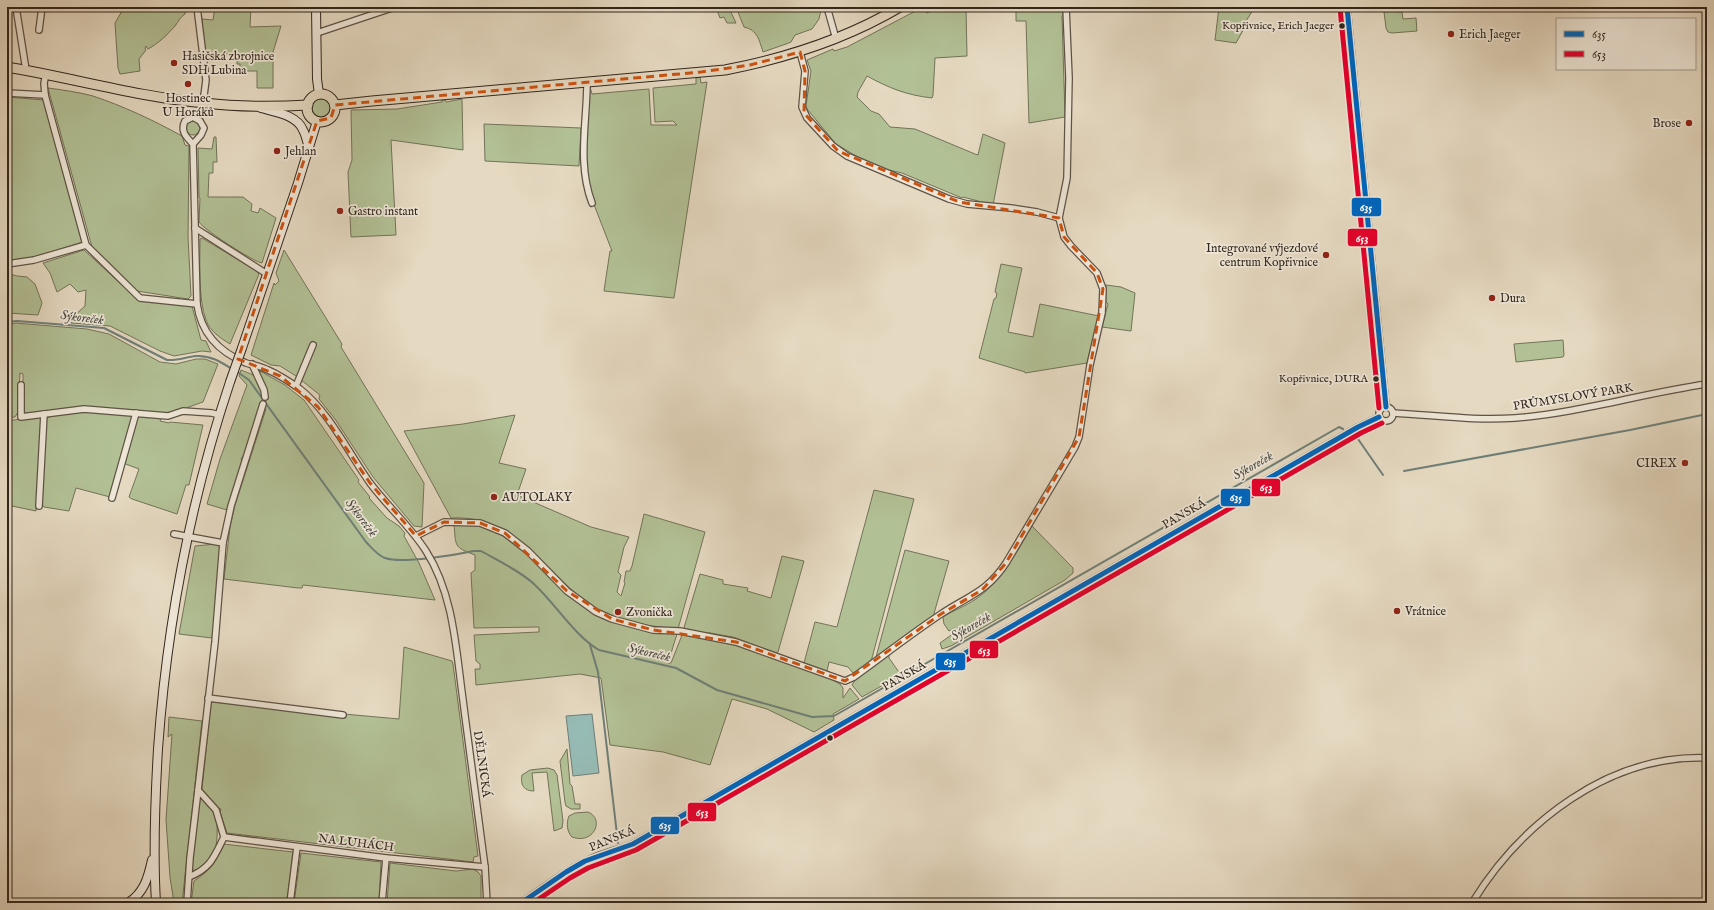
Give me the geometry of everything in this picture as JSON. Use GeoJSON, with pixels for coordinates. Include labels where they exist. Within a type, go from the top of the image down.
{"type":"FeatureCollection","features":[{"type":"Feature","properties":{"kind":"main road"},"geometry":{"type":"LineString","coordinates":[[316,7],[317,79],[319,94]]}},
{"type":"Feature","properties":{"kind":"main road"},"geometry":{"type":"LineString","coordinates":[[335,105],[372,100],[725,70],[772,60],[800,52],[836,39],[900,7]]}},
{"type":"Feature","properties":{"kind":"main road"},"geometry":{"type":"LineString","coordinates":[[7,67],[95,85],[203,103],[259,107],[308,106]]}},
{"type":"Feature","properties":{"kind":"main road"},"geometry":{"type":"LineString","coordinates":[[319,94],[328,96],[335,105],[331,118],[324,122],[317,121],[310,115],[308,106],[312,98],[319,94]]}},
{"type":"Feature","properties":{"kind":"main road"},"geometry":{"type":"LineString","coordinates":[[259,107],[289,117],[299,123],[303,128],[309,149]]}},
{"type":"Feature","properties":{"kind":"main road"},"geometry":{"type":"LineString","coordinates":[[156,903],[155,844],[157,771],[166,660],[174,601],[187,536],[219,415],[296,190],[317,121]]}},
{"type":"Feature","properties":{"kind":"main road"},"geometry":{"type":"LineString","coordinates":[[128,903],[137,896],[144,886],[155,844]]}},
{"type":"Feature","properties":{"kind":"street"},"geometry":{"type":"LineString","coordinates":[[16,7],[26,70]]}},
{"type":"Feature","properties":{"kind":"street"},"geometry":{"type":"LineString","coordinates":[[39,30],[42,7]]}},
{"type":"Feature","properties":{"kind":"street"},"geometry":{"type":"LineString","coordinates":[[197,7],[206,80],[203,103]]}},
{"type":"Feature","properties":{"kind":"street"},"geometry":{"type":"LineString","coordinates":[[317,33],[395,7]]}},
{"type":"Feature","properties":{"kind":"street"},"geometry":{"type":"LineString","coordinates":[[827,7],[836,39]]}},
{"type":"Feature","properties":{"kind":"street"},"geometry":{"type":"LineString","coordinates":[[416,536],[444,522],[480,523],[505,533],[528,551],[567,591],[596,612],[610,618],[653,630],[680,631],[736,642],[779,659],[826,673],[842,680],[849,680],[942,614],[976,595],[995,579],[1011,555],[1075,447],[1079,436],[1090,365],[1102,313],[1103,289],[1097,273],[1064,237],[1059,218],[1067,178],[1069,78],[1066,7]]}},
{"type":"Feature","properties":{"kind":"street"},"geometry":{"type":"LineString","coordinates":[[1347,7],[1386,407]]}},
{"type":"Feature","properties":{"kind":"street"},"geometry":{"type":"LineString","coordinates":[[800,52],[805,71],[802,107],[804,113],[838,151],[863,164],[958,202],[1030,211],[1059,218]]}},
{"type":"Feature","properties":{"kind":"street"},"geometry":{"type":"LineString","coordinates":[[46,74],[44,84],[45,95],[86,245],[140,298],[197,304]]}},
{"type":"Feature","properties":{"kind":"street"},"geometry":{"type":"LineString","coordinates":[[587,82],[583,166],[588,193],[592,203]]}},
{"type":"Feature","properties":{"kind":"street"},"geometry":{"type":"LineString","coordinates":[[7,93],[45,95]]}},
{"type":"Feature","properties":{"kind":"street"},"geometry":{"type":"LineString","coordinates":[[193,117],[200,121],[204,128],[201,135],[193,144],[186,137],[183,127],[185,121],[193,117]]}},
{"type":"Feature","properties":{"kind":"street","name":"DĚLNICKÁ"},"geometry":{"type":"LineString","coordinates":[[193,144],[197,304],[203,328],[213,342],[229,355],[269,370],[296,386],[321,411],[370,483],[416,536],[432,562],[442,584],[454,628],[485,867],[487,903]]}},
{"type":"Feature","properties":{"kind":"street"},"geometry":{"type":"LineString","coordinates":[[195,228],[267,274]]}},
{"type":"Feature","properties":{"kind":"street"},"geometry":{"type":"LineString","coordinates":[[7,264],[34,260],[86,245]]}},
{"type":"Feature","properties":{"kind":"street"},"geometry":{"type":"LineString","coordinates":[[296,386],[313,345]]}},
{"type":"Feature","properties":{"kind":"street"},"geometry":{"type":"LineString","coordinates":[[252,364],[264,390],[265,397]]}},
{"type":"Feature","properties":{"kind":"street","name":"PRŮMYSLOVÝ PARK"},"geometry":{"type":"LineString","coordinates":[[1393,413],[1468,418],[1513,418],[1558,413],[1707,384]]}},
{"type":"Feature","properties":{"kind":"street"},"geometry":{"type":"LineString","coordinates":[[21,385],[21,417],[84,409],[168,416],[183,412],[212,412],[219,415]]}},
{"type":"Feature","properties":{"kind":"street"},"geometry":{"type":"LineString","coordinates":[[187,903],[215,642],[223,543],[231,506],[263,404]]}},
{"type":"Feature","properties":{"kind":"street"},"geometry":{"type":"LineString","coordinates":[[1386,407],[1391,409],[1393,413],[1392,418],[1389,421],[1384,421],[1379,417],[1380,410],[1386,407]]}},
{"type":"Feature","properties":{"kind":"street"},"geometry":{"type":"LineString","coordinates":[[112,498],[136,413]]}},
{"type":"Feature","properties":{"kind":"street"},"geometry":{"type":"LineString","coordinates":[[39,506],[44,414]]}},
{"type":"Feature","properties":{"kind":"street","name":"PANSKÁ"},"geometry":{"type":"LineString","coordinates":[[521,903],[593,857],[618,850],[640,841],[1358,427],[1379,417]]}},
{"type":"Feature","properties":{"kind":"street"},"geometry":{"type":"LineString","coordinates":[[174,534],[223,543]]}},
{"type":"Feature","properties":{"kind":"street"},"geometry":{"type":"LineString","coordinates":[[208,698],[343,715]]}},
{"type":"Feature","properties":{"kind":"street"},"geometry":{"type":"LineString","coordinates":[[1472,903],[1495,869],[1510,851],[1527,834],[1563,804],[1602,781],[1624,772],[1670,759],[1707,758]]}},
{"type":"Feature","properties":{"kind":"street"},"geometry":{"type":"LineString","coordinates":[[189,877],[202,871],[210,864],[224,837],[216,810],[198,790]]}},
{"type":"Feature","properties":{"kind":"street","name":"NA LUHÁCH"},"geometry":{"type":"LineString","coordinates":[[224,837],[386,858],[485,867]]}},
{"type":"Feature","properties":{"kind":"street"},"geometry":{"type":"LineString","coordinates":[[290,903],[297,847]]}},
{"type":"Feature","properties":{"kind":"street"},"geometry":{"type":"LineString","coordinates":[[382,903],[386,858]]}},
{"type":"Feature","properties":{"kind":"highlighted area"},"geometry":{"type":"Polygon","coordinates":[[[800,52],[805,71],[804,113],[838,151],[959,202],[1059,218],[1064,237],[1097,273],[1103,289],[1079,437],[1006,563],[982,590],[941,614],[845,681],[736,642],[653,630],[612,619],[567,591],[505,533],[480,523],[444,522],[416,536],[370,483],[318,407],[280,376],[238,359],[317,121],[331,118],[335,105],[701,72],[750,65],[800,52]]]}},
{"type":"Feature","properties":{"kind":"green space"},"geometry":{"type":"Polygon","coordinates":[[[138,7],[187,7],[185,14],[166,36],[148,49],[146,46],[146,50],[139,59],[140,71],[120,74],[118,68],[115,23],[122,11],[138,7]]]}},
{"type":"Feature","properties":{"kind":"green space"},"geometry":{"type":"Polygon","coordinates":[[[215,7],[251,7],[250,27],[281,26],[273,52],[273,88],[257,88],[257,71],[240,71],[240,64],[237,64],[237,54],[204,54],[202,19],[213,20],[215,7]]]}},
{"type":"Feature","properties":{"kind":"green space"},"geometry":{"type":"Polygon","coordinates":[[[716,7],[735,7],[730,10],[736,23],[727,23],[724,17],[720,18],[716,7]]]}},
{"type":"Feature","properties":{"kind":"green space"},"geometry":{"type":"Polygon","coordinates":[[[736,7],[819,7],[821,10],[819,19],[812,29],[795,35],[791,42],[763,52],[755,33],[749,28],[744,27],[736,7]]]}},
{"type":"Feature","properties":{"kind":"green space"},"geometry":{"type":"Polygon","coordinates":[[[925,7],[927,13],[939,7],[966,7],[967,56],[935,58],[932,98],[914,95],[898,90],[867,76],[858,92],[857,97],[871,111],[879,114],[890,127],[915,129],[978,155],[983,134],[1005,143],[993,205],[962,198],[902,173],[876,167],[875,165],[836,144],[807,109],[806,106],[811,71],[807,60],[833,49],[834,51],[847,47],[925,7]]]}},
{"type":"Feature","properties":{"kind":"green space"},"geometry":{"type":"Polygon","coordinates":[[[1016,7],[1063,7],[1065,117],[1029,123],[1026,21],[1016,21],[1016,7]]]}},
{"type":"Feature","properties":{"kind":"green space"},"geometry":{"type":"Polygon","coordinates":[[[1219,7],[1255,7],[1246,21],[1247,23],[1236,43],[1215,40],[1219,7]]]}},
{"type":"Feature","properties":{"kind":"green space"},"geometry":{"type":"Polygon","coordinates":[[[1384,12],[1402,12],[1403,19],[1416,18],[1417,31],[1388,32],[1384,12]]]}},
{"type":"Feature","properties":{"kind":"green space"},"geometry":{"type":"Polygon","coordinates":[[[700,77],[701,83],[707,82],[674,298],[604,291],[610,251],[612,251],[593,202],[585,160],[590,87],[592,94],[649,89],[651,125],[677,125],[673,121],[655,122],[653,88],[696,84],[696,78],[700,77]]]}},
{"type":"Feature","properties":{"kind":"green space"},"geometry":{"type":"Polygon","coordinates":[[[48,88],[93,96],[115,104],[182,136],[185,145],[189,146],[188,237],[191,296],[188,299],[137,291],[92,247],[48,88]]]}},
{"type":"Feature","properties":{"kind":"green space"},"geometry":{"type":"Polygon","coordinates":[[[7,97],[44,100],[82,242],[33,258],[7,262],[7,97]]]}},
{"type":"Feature","properties":{"kind":"green space"},"geometry":{"type":"Polygon","coordinates":[[[317,99],[325,99],[330,104],[328,115],[325,117],[317,117],[312,112],[312,104],[317,99]]]}},
{"type":"Feature","properties":{"kind":"green space"},"geometry":{"type":"Polygon","coordinates":[[[462,99],[463,150],[391,140],[396,235],[351,237],[348,172],[352,160],[351,110],[397,109],[442,102],[442,100],[445,100],[446,102],[462,99]]]}},
{"type":"Feature","properties":{"kind":"green space"},"geometry":{"type":"Polygon","coordinates":[[[190,121],[196,121],[200,125],[200,131],[196,135],[190,135],[186,131],[186,125],[190,121]]]}},
{"type":"Feature","properties":{"kind":"green space"},"geometry":{"type":"Polygon","coordinates":[[[484,124],[581,128],[579,166],[485,161],[484,124]]]}},
{"type":"Feature","properties":{"kind":"green space"},"geometry":{"type":"Polygon","coordinates":[[[214,137],[216,137],[217,162],[213,162],[213,173],[209,173],[208,197],[243,197],[252,204],[251,211],[258,213],[260,208],[276,218],[262,263],[229,245],[210,232],[199,222],[200,198],[198,148],[212,149],[214,137]]]}},
{"type":"Feature","properties":{"kind":"green space"},"geometry":{"type":"Polygon","coordinates":[[[202,238],[255,270],[259,274],[230,344],[213,331],[206,320],[203,311],[200,280],[200,239],[202,238]]]}},
{"type":"Feature","properties":{"kind":"green space"},"geometry":{"type":"Polygon","coordinates":[[[84,250],[136,298],[192,306],[201,340],[206,341],[211,352],[202,351],[174,356],[160,351],[110,326],[71,323],[75,315],[85,306],[86,290],[78,292],[70,284],[57,292],[50,273],[43,263],[84,250]]]}},
{"type":"Feature","properties":{"kind":"green space"},"geometry":{"type":"Polygon","coordinates":[[[284,250],[342,344],[341,347],[424,483],[422,527],[414,526],[373,477],[335,419],[319,399],[320,395],[296,376],[280,366],[271,365],[251,355],[274,283],[275,285],[279,281],[276,273],[284,250]]]}},
{"type":"Feature","properties":{"kind":"green space"},"geometry":{"type":"Polygon","coordinates":[[[1001,264],[1022,268],[1008,332],[1033,337],[1040,304],[1099,316],[1087,363],[1025,373],[979,358],[994,299],[996,298],[997,293],[995,292],[1001,264]]]}},
{"type":"Feature","properties":{"kind":"green space"},"geometry":{"type":"Polygon","coordinates":[[[7,273],[27,277],[35,284],[42,303],[38,315],[7,313],[7,273]]]}},
{"type":"Feature","properties":{"kind":"green space"},"geometry":{"type":"Polygon","coordinates":[[[1106,285],[1121,287],[1135,293],[1131,331],[1102,327],[1108,304],[1106,302],[1106,285]]]}},
{"type":"Feature","properties":{"kind":"green space"},"geometry":{"type":"Polygon","coordinates":[[[15,323],[87,329],[109,334],[160,362],[176,364],[196,359],[205,359],[218,364],[203,402],[166,415],[83,408],[23,413],[23,374],[20,373],[18,412],[15,417],[7,418],[7,326],[15,323]]]}},
{"type":"Feature","properties":{"kind":"green space"},"geometry":{"type":"Polygon","coordinates":[[[1563,340],[1563,357],[1516,362],[1514,344],[1563,340]]]}},
{"type":"Feature","properties":{"kind":"green space"},"geometry":{"type":"Polygon","coordinates":[[[241,370],[252,374],[256,378],[261,388],[263,399],[262,402],[261,401],[245,453],[241,459],[242,461],[227,510],[207,504],[220,459],[247,385],[239,376],[241,370]]]}},
{"type":"Feature","properties":{"kind":"green space"},"geometry":{"type":"Polygon","coordinates":[[[260,371],[285,385],[304,400],[359,480],[358,482],[370,497],[369,498],[387,518],[399,526],[405,533],[404,536],[419,563],[435,600],[303,585],[302,588],[298,588],[224,579],[230,527],[235,505],[266,409],[264,406],[267,394],[259,373],[260,371]]]}},
{"type":"Feature","properties":{"kind":"green space"},"geometry":{"type":"Polygon","coordinates":[[[96,412],[133,415],[110,497],[76,488],[69,511],[44,507],[41,503],[46,419],[50,416],[63,413],[96,412]]]}},
{"type":"Feature","properties":{"kind":"green space"},"geometry":{"type":"Polygon","coordinates":[[[515,415],[499,463],[526,469],[517,495],[591,527],[629,537],[624,547],[618,572],[621,575],[617,592],[621,596],[625,583],[626,571],[630,571],[632,566],[644,514],[705,532],[678,629],[634,623],[609,616],[589,604],[536,555],[518,540],[499,528],[477,520],[451,518],[404,431],[463,424],[515,415]]]}},
{"type":"Feature","properties":{"kind":"green space"},"geometry":{"type":"Polygon","coordinates":[[[41,416],[36,511],[7,505],[7,421],[41,416]]]}},
{"type":"Feature","properties":{"kind":"green space"},"geometry":{"type":"Polygon","coordinates":[[[136,417],[162,417],[160,421],[169,423],[203,425],[189,485],[186,485],[177,514],[129,497],[139,469],[123,463],[136,417]]]}},
{"type":"Feature","properties":{"kind":"green space"},"geometry":{"type":"Polygon","coordinates":[[[874,490],[914,499],[872,658],[869,663],[853,673],[848,667],[829,662],[827,671],[804,663],[815,622],[837,627],[874,490]]]}},
{"type":"Feature","properties":{"kind":"green space"},"geometry":{"type":"Polygon","coordinates":[[[454,524],[478,524],[497,532],[527,554],[566,594],[598,615],[657,631],[677,634],[668,663],[671,663],[682,635],[730,640],[825,676],[840,684],[843,688],[843,698],[850,688],[859,699],[833,714],[834,720],[814,732],[767,709],[732,699],[710,765],[663,752],[610,745],[601,678],[580,674],[476,685],[475,669],[480,669],[480,664],[476,661],[474,635],[539,632],[539,627],[474,628],[471,573],[475,570],[475,555],[463,550],[457,545],[454,524]]]}},
{"type":"Feature","properties":{"kind":"green space"},"geometry":{"type":"Polygon","coordinates":[[[1032,526],[1073,568],[1073,573],[1065,580],[951,646],[942,649],[940,643],[957,631],[955,628],[949,631],[944,624],[943,617],[976,599],[993,584],[1008,566],[1032,526]]]}},
{"type":"Feature","properties":{"kind":"green space"},"geometry":{"type":"Polygon","coordinates":[[[216,544],[222,548],[222,553],[212,638],[179,634],[195,546],[216,544]]]}},
{"type":"Feature","properties":{"kind":"green space"},"geometry":{"type":"Polygon","coordinates":[[[905,550],[949,561],[933,617],[877,658],[876,657],[905,550]]]}},
{"type":"Feature","properties":{"kind":"green space"},"geometry":{"type":"Polygon","coordinates":[[[782,556],[804,561],[778,652],[776,653],[733,637],[710,633],[683,631],[700,574],[723,580],[723,584],[748,588],[747,591],[771,598],[782,556]]]}},
{"type":"Feature","properties":{"kind":"green space"},"geometry":{"type":"Polygon","coordinates":[[[404,647],[452,661],[453,664],[478,856],[474,857],[473,862],[227,833],[220,812],[221,809],[217,808],[202,789],[211,702],[399,719],[404,647]]]}},
{"type":"Feature","properties":{"kind":"green space"},"geometry":{"type":"Polygon","coordinates":[[[889,655],[889,658],[901,675],[862,697],[852,685],[857,677],[889,655]]]}},
{"type":"Feature","properties":{"kind":"green space"},"geometry":{"type":"Polygon","coordinates":[[[169,717],[202,721],[182,903],[174,903],[170,877],[166,820],[172,734],[168,737],[169,717]]]}},
{"type":"Feature","properties":{"kind":"green space"},"geometry":{"type":"Polygon","coordinates":[[[567,749],[570,784],[572,786],[575,804],[580,804],[580,809],[571,809],[566,806],[565,802],[560,761],[567,749]]]}},
{"type":"Feature","properties":{"kind":"green space"},"geometry":{"type":"Polygon","coordinates":[[[548,768],[554,770],[557,775],[563,821],[562,828],[554,831],[547,772],[532,773],[534,791],[525,789],[522,784],[522,775],[530,770],[548,768]]]}},
{"type":"Feature","properties":{"kind":"green space"},"geometry":{"type":"Polygon","coordinates":[[[201,798],[211,807],[216,815],[217,842],[212,858],[203,866],[191,871],[199,799],[201,798]]]}},
{"type":"Feature","properties":{"kind":"green space"},"geometry":{"type":"Polygon","coordinates":[[[588,812],[593,815],[596,820],[595,830],[586,837],[580,839],[572,837],[569,833],[568,827],[569,816],[575,813],[588,812]]]}},
{"type":"Feature","properties":{"kind":"green space"},"geometry":{"type":"Polygon","coordinates":[[[223,844],[293,852],[287,903],[191,903],[194,881],[205,873],[212,865],[223,844]]]}},
{"type":"Feature","properties":{"kind":"green space"},"geometry":{"type":"Polygon","coordinates":[[[301,853],[381,862],[379,903],[294,903],[301,853]]]}},
{"type":"Feature","properties":{"kind":"green space"},"geometry":{"type":"Polygon","coordinates":[[[390,863],[456,871],[473,869],[481,876],[481,903],[387,903],[390,863]]]}},
{"type":"Feature","properties":{"kind":"water"},"geometry":{"type":"Polygon","coordinates":[[[592,714],[599,773],[573,776],[566,716],[592,714]]]}},
{"type":"Feature","properties":{"kind":"waterway","name":"Sýkoreček"},"geometry":{"type":"LineString","coordinates":[[7,322],[17,321],[104,328],[167,360],[201,356],[211,358],[232,369]]}},
{"type":"Feature","properties":{"kind":"waterway","name":"Sýkoreček"},"geometry":{"type":"LineString","coordinates":[[236,371],[249,380],[366,542],[382,557],[393,560],[403,560],[442,557],[481,551],[510,567],[531,581],[582,637],[599,650],[676,668],[717,690],[812,717],[834,716],[1339,427],[1343,429]]}},
{"type":"Feature","properties":{"kind":"waterway"},"geometry":{"type":"LineString","coordinates":[[1404,471],[1630,430],[1707,414]]}},
{"type":"Feature","properties":{"kind":"waterway","name":"Sýkoreček"},"geometry":{"type":"LineString","coordinates":[[1358,439],[1383,475]]}},
{"type":"Feature","properties":{"kind":"waterway"},"geometry":{"type":"LineString","coordinates":[[590,645],[598,672],[618,843]]}},
{"type":"Feature","properties":{"kind":"transit line","name":"635"},"geometry":{"type":"LineString","coordinates":[[1347,7],[1386,407]]}},
{"type":"Feature","properties":{"kind":"transit line","name":"653"},"geometry":{"type":"LineString","coordinates":[[1340,8],[1379,408]]}},
{"type":"Feature","properties":{"kind":"transit line","name":"635"},"geometry":{"type":"LineString","coordinates":[[521,903],[566,872],[585,861],[633,844],[1358,427],[1379,417]]}},
{"type":"Feature","properties":{"kind":"transit line","name":"653"},"geometry":{"type":"LineString","coordinates":[[533,903],[570,878],[588,868],[636,850],[1361,433],[1382,423]]}},
{"type":"Feature","properties":{"kind":"place","name":"Kopřivnice, Erich Jaeger"},"geometry":{"type":"Point","coordinates":[1342,26]}},
{"type":"Feature","properties":{"kind":"place","name":"Erich Jaeger"},"geometry":{"type":"Point","coordinates":[1451,34]}},
{"type":"Feature","properties":{"kind":"place","name":"Hasičská zbrojnice SDH Lubina"},"geometry":{"type":"Point","coordinates":[174,63]}},
{"type":"Feature","properties":{"kind":"place","name":"Hostinec U Horáků"},"geometry":{"type":"Point","coordinates":[188,84]}},
{"type":"Feature","properties":{"kind":"place","name":"Brose"},"geometry":{"type":"Point","coordinates":[1689,123]}},
{"type":"Feature","properties":{"kind":"place","name":"Jehlan"},"geometry":{"type":"Point","coordinates":[277,151]}},
{"type":"Feature","properties":{"kind":"place","name":"Gastro instant"},"geometry":{"type":"Point","coordinates":[340,211]}},
{"type":"Feature","properties":{"kind":"place","name":"Integrované výjezdové centrum Kopřivnice"},"geometry":{"type":"Point","coordinates":[1326,255]}},
{"type":"Feature","properties":{"kind":"place","name":"Dura"},"geometry":{"type":"Point","coordinates":[1492,298]}},
{"type":"Feature","properties":{"kind":"place","name":"Kopřivnice, DURA"},"geometry":{"type":"Point","coordinates":[1376,379]}},
{"type":"Feature","properties":{"kind":"place","name":"CIREX"},"geometry":{"type":"Point","coordinates":[1685,463]}},
{"type":"Feature","properties":{"kind":"place","name":"AUTOLAKY"},"geometry":{"type":"Point","coordinates":[494,497]}},
{"type":"Feature","properties":{"kind":"place","name":"Vrátnice"},"geometry":{"type":"Point","coordinates":[1397,611]}},
{"type":"Feature","properties":{"kind":"place","name":"Zvonička"},"geometry":{"type":"Point","coordinates":[618,612]}}]}
